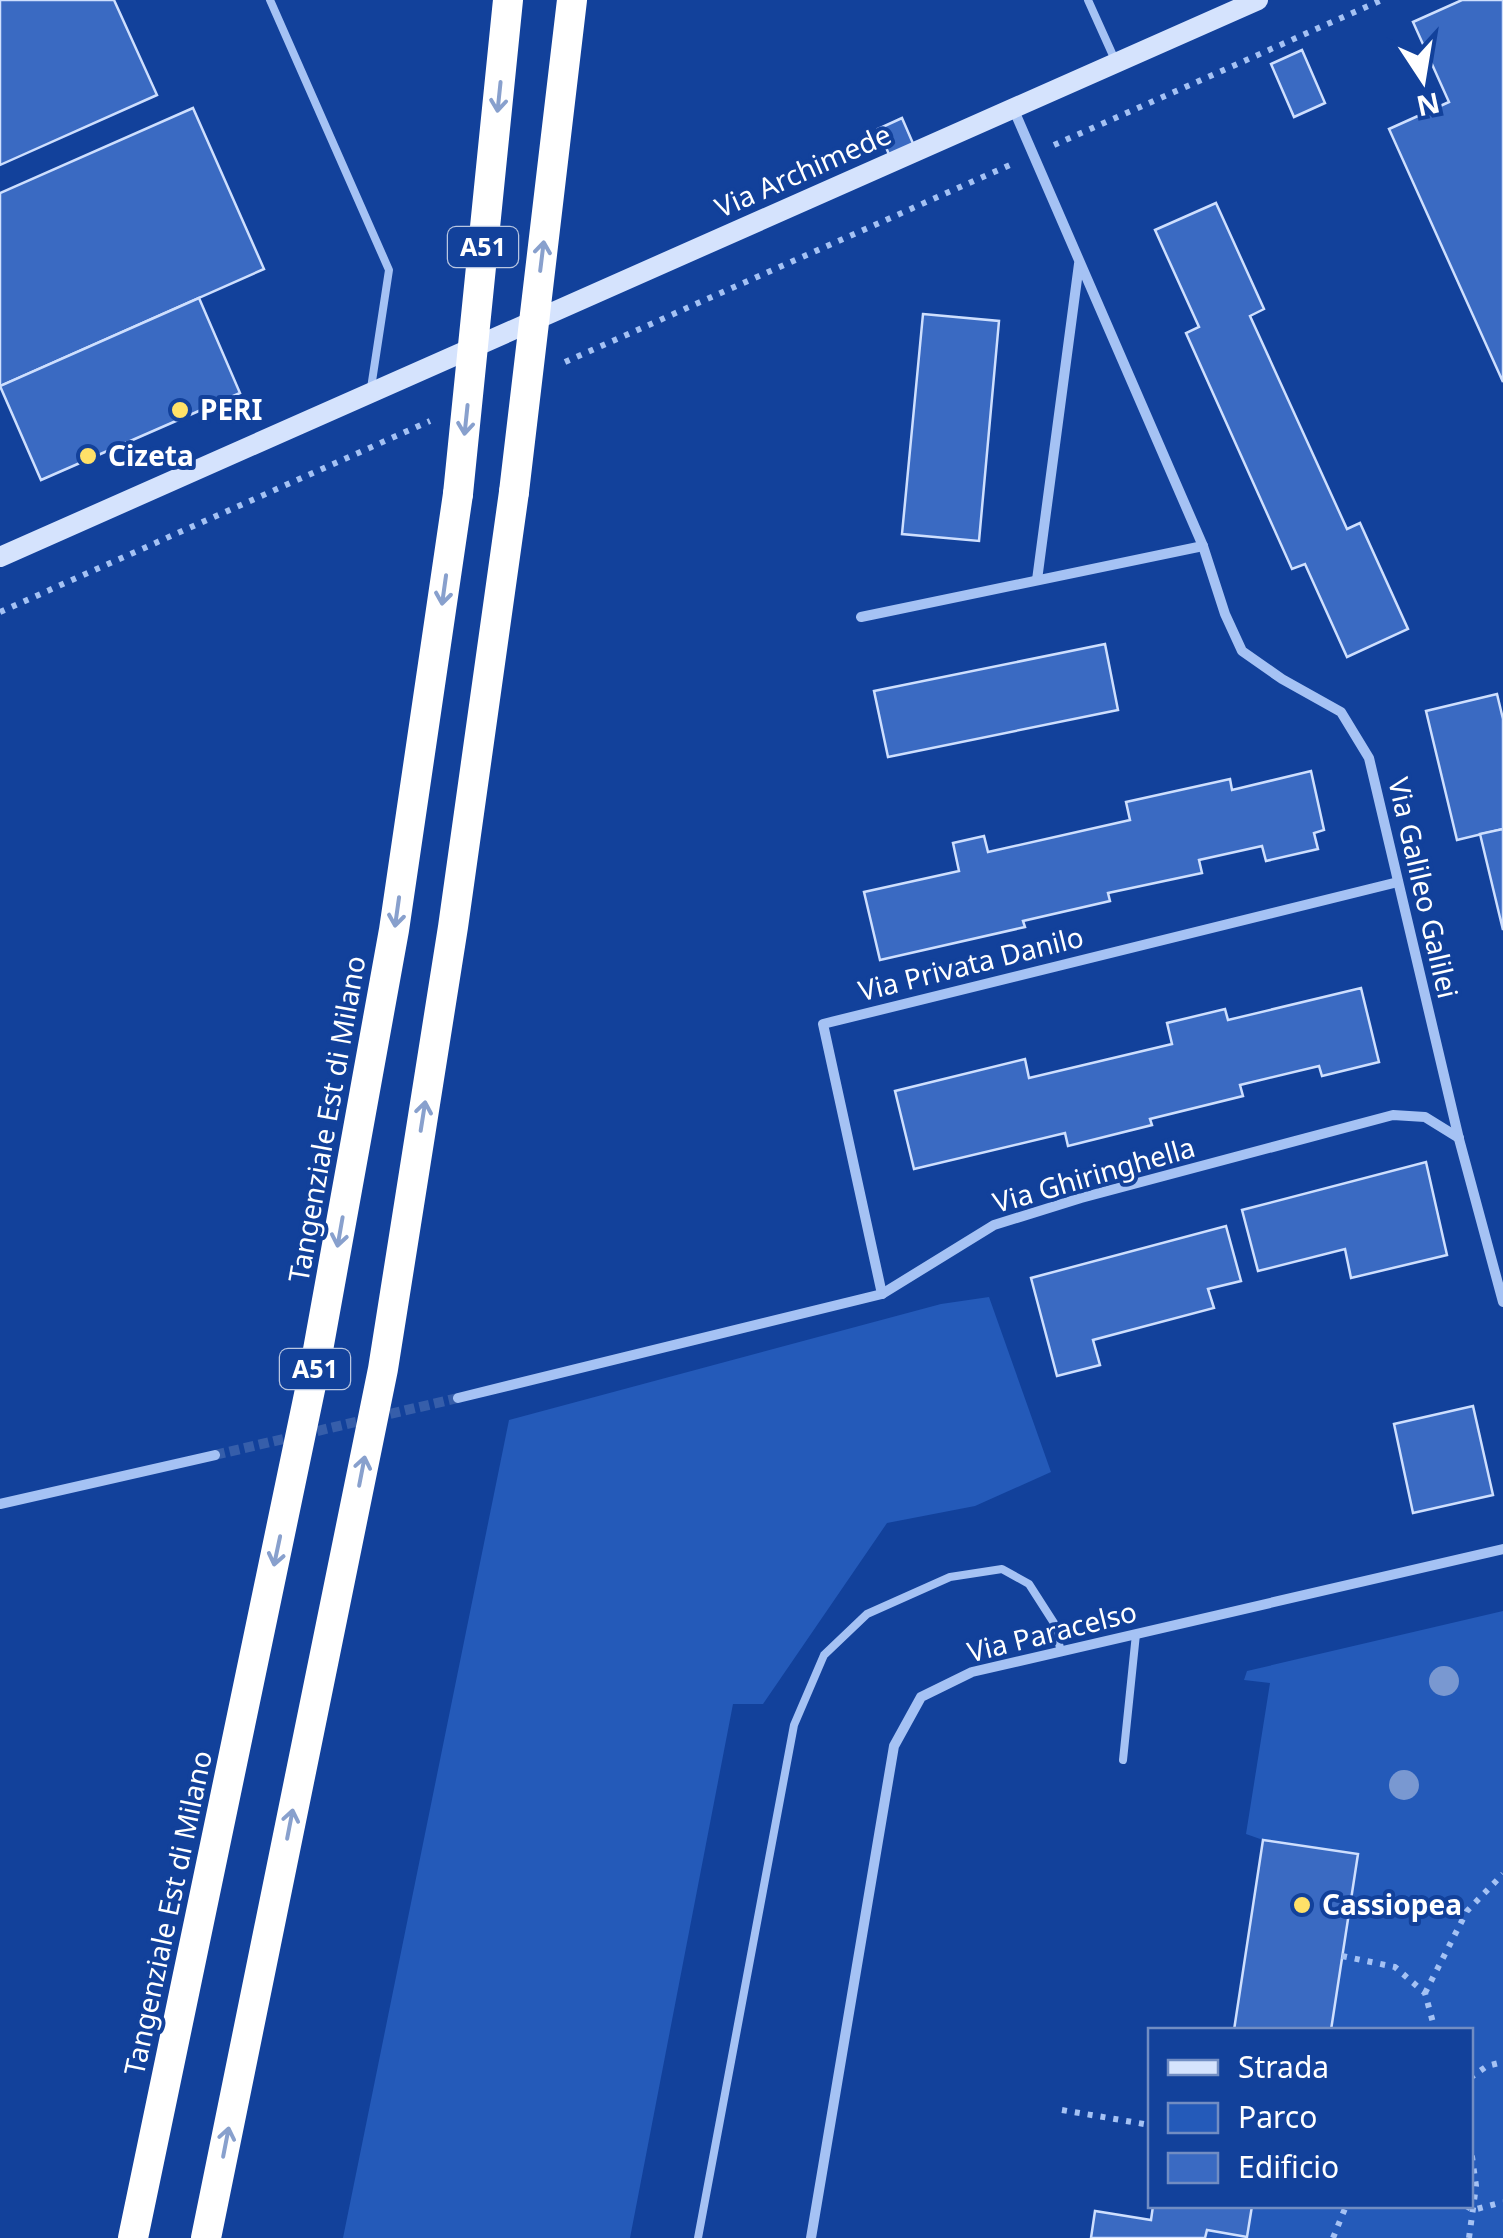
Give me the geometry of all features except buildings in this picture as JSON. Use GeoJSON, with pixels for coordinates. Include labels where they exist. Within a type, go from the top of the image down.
{"type":"FeatureCollection","features":[{"type":"Feature","properties":{"kind":"highway","name":"Tangenziale Est di Milano"},"geometry":{"type":"LineString","coordinates":[[133,2238],[320,1341],[394,930],[458,494],[508,0]]}},
{"type":"Feature","properties":{"kind":"highway","name":"A51"},"geometry":{"type":"LineString","coordinates":[[206,2238],[383,1368],[453,927],[514,492],[572,0]]}},
{"type":"Feature","properties":{"kind":"street","name":"Via Archimede"},"geometry":{"type":"LineString","coordinates":[[0,557],[1258,0]]}},
{"type":"Feature","properties":{"kind":"street","name":"Via Galileo Galilei"},"geometry":{"type":"LineString","coordinates":[[1013,108],[1203,546],[1225,614],[1242,651],[1282,680],[1341,712],[1369,758],[1503,1302]]}},
{"type":"Feature","properties":{"kind":"street"},"geometry":{"type":"LineString","coordinates":[[1037,580],[1080,261]]}},
{"type":"Feature","properties":{"kind":"street"},"geometry":{"type":"LineString","coordinates":[[861,617],[1203,546]]}},
{"type":"Feature","properties":{"kind":"street","name":"Via Privata Danilo"},"geometry":{"type":"LineString","coordinates":[[882,1294],[823,1024],[1398,882]]}},
{"type":"Feature","properties":{"kind":"street","name":"Via Ghiringhella"},"geometry":{"type":"LineString","coordinates":[[458,1398],[882,1294],[994,1225],[1393,1115],[1425,1116],[1460,1139]]}},
{"type":"Feature","properties":{"kind":"street"},"geometry":{"type":"LineString","coordinates":[[0,1504],[215,1455]]}},
{"type":"Feature","properties":{"kind":"street","name":"Via Paracelso"},"geometry":{"type":"LineString","coordinates":[[811,2238],[894,1746],[921,1696],[972,1672],[1503,1548]]}},
{"type":"Feature","properties":{"kind":"lane"},"geometry":{"type":"LineString","coordinates":[[270,0],[389,270],[370,392]]}},
{"type":"Feature","properties":{"kind":"lane"},"geometry":{"type":"LineString","coordinates":[[1088,0],[1116,63]]}},
{"type":"Feature","properties":{"kind":"lane"},"geometry":{"type":"LineString","coordinates":[[698,2238],[794,1725],[824,1655],[867,1614],[950,1577],[1002,1568],[1029,1584],[1054,1623],[1061,1652]]}},
{"type":"Feature","properties":{"kind":"lane"},"geometry":{"type":"LineString","coordinates":[[1123,1760],[1136,1634]]}},
{"type":"Feature","properties":{"kind":"path"},"geometry":{"type":"LineString","coordinates":[[550,368],[1382,0]]}},
{"type":"Feature","properties":{"kind":"path"},"geometry":{"type":"LineString","coordinates":[[0,612],[442,416]]}},
{"type":"Feature","properties":{"kind":"path"},"geometry":{"type":"LineString","coordinates":[[1426,1993],[1467,1911],[1503,1874]]}},
{"type":"Feature","properties":{"kind":"path"},"geometry":{"type":"LineString","coordinates":[[1342,1956],[1395,1967],[1426,1993],[1435,2028]]}},
{"type":"Feature","properties":{"kind":"path"},"geometry":{"type":"LineString","coordinates":[[1473,2076],[1487,2066],[1503,2062]]}},
{"type":"Feature","properties":{"kind":"path"},"geometry":{"type":"LineString","coordinates":[[1062,2110],[1148,2125]]}},
{"type":"Feature","properties":{"kind":"path"},"geometry":{"type":"LineString","coordinates":[[1473,2164],[1473,2197]]}},
{"type":"Feature","properties":{"kind":"path"},"geometry":{"type":"LineString","coordinates":[[1473,2207],[1503,2202]]}},
{"type":"Feature","properties":{"kind":"path"},"geometry":{"type":"LineString","coordinates":[[1333,2238],[1345,2208]]}},
{"type":"Feature","properties":{"kind":"path"},"geometry":{"type":"LineString","coordinates":[[1469,2238],[1470,2208]]}},
{"type":"Feature","properties":{"kind":"green space"},"geometry":{"type":"Polygon","coordinates":[[[989,1297],[1051,1472],[975,1506],[887,1523],[763,1704],[733,1704],[630,2238],[343,2238],[509,1420],[941,1304],[989,1297]]]}},
{"type":"Feature","properties":{"kind":"green space"},"geometry":{"type":"Polygon","coordinates":[[[1503,1611],[1503,2238],[1205,2238],[1207,2230],[1247,2236],[1252,2208],[1473,2208],[1473,2028],[1331,2028],[1358,1854],[1246,1834],[1270,1683],[1244,1680],[1247,1671],[1503,1611]]]}},
{"type":"Feature","properties":{"kind":"tunnel"},"geometry":{"type":"LineString","coordinates":[[215,1455],[458,1398]]}},
{"type":"Feature","properties":{"kind":"place","name":"PERI"},"geometry":{"type":"Point","coordinates":[180,410]}},
{"type":"Feature","properties":{"kind":"place","name":"Cizeta"},"geometry":{"type":"Point","coordinates":[88,456]}},
{"type":"Feature","properties":{"kind":"place","name":"Cassiopea"},"geometry":{"type":"Point","coordinates":[1302,1905]}}]}
